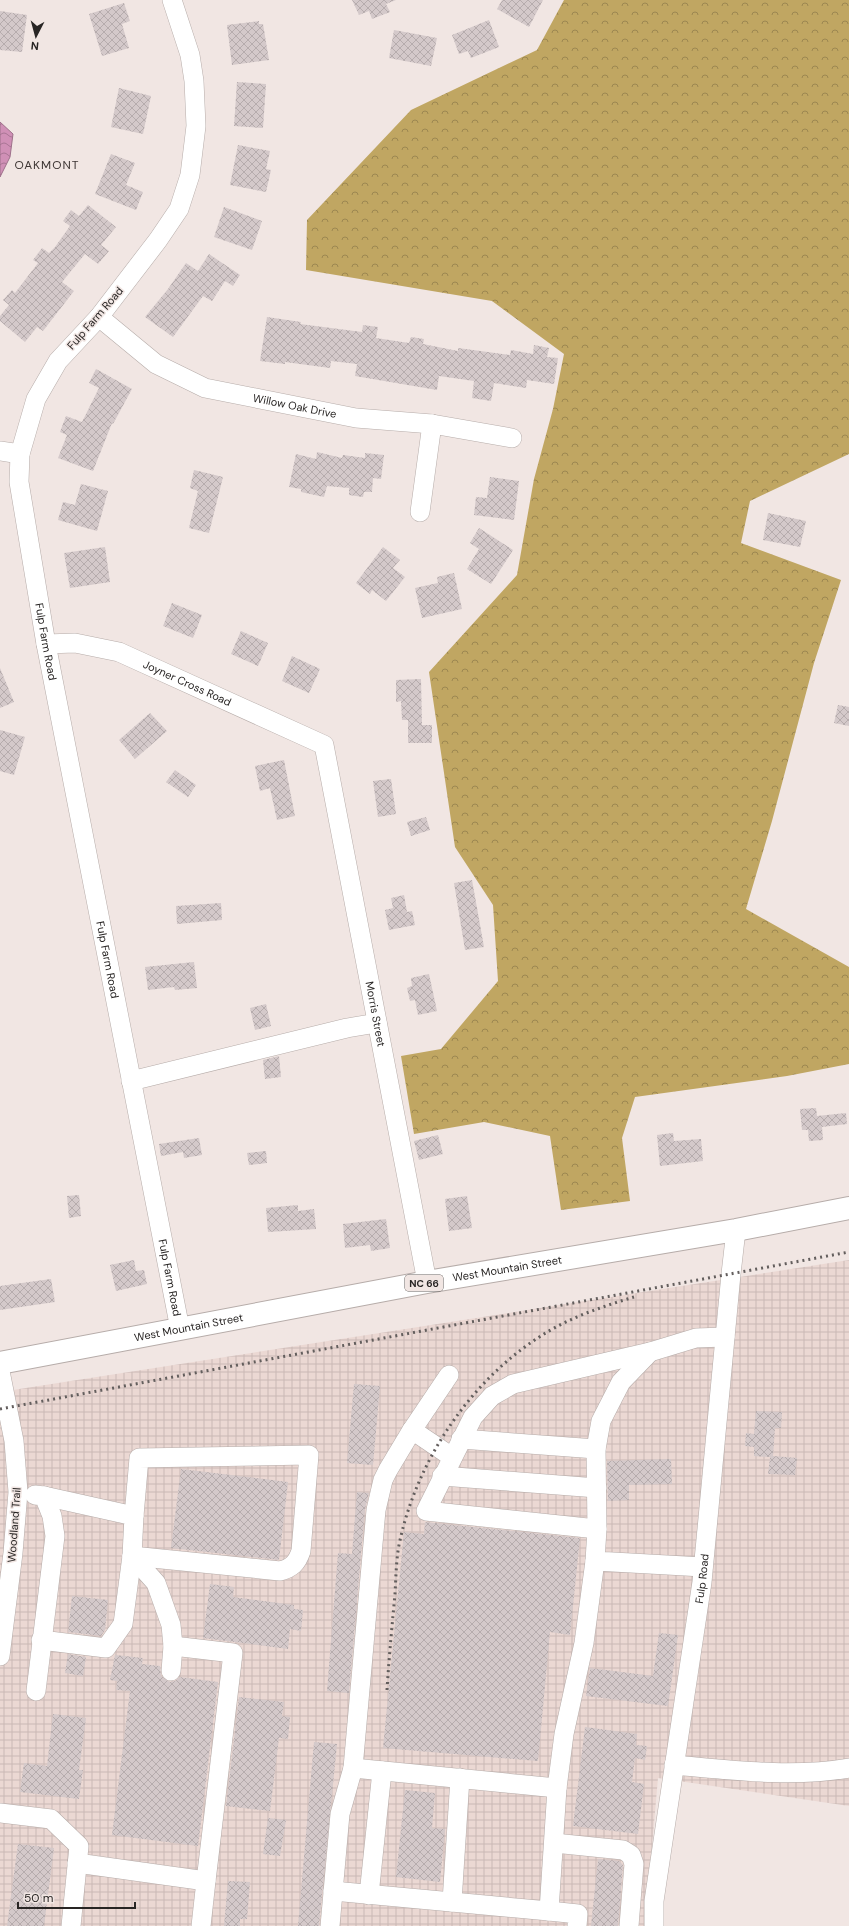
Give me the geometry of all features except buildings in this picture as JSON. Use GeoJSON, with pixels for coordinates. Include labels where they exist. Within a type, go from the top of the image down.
{"type":"FeatureCollection","features":[{"type":"Feature","properties":{"kind":"main road","name":"West Mountain Street"},"geometry":{"type":"LineString","coordinates":[[0,1363],[427,1282],[736,1230],[849,1208]]}},
{"type":"Feature","properties":{"kind":"street","name":"Fulp Farm Road"},"geometry":{"type":"LineString","coordinates":[[172,0],[190,55],[194,81],[196,126],[190,175],[179,209],[158,240],[99,317],[58,360],[36,399],[20,454],[20,482],[46,644],[180,1329]]}},
{"type":"Feature","properties":{"kind":"street","name":"Willow Oak Drive"},"geometry":{"type":"LineString","coordinates":[[99,317],[156,364],[205,388],[356,418],[432,424],[512,438]]}},
{"type":"Feature","properties":{"kind":"street"},"geometry":{"type":"LineString","coordinates":[[420,512],[432,424]]}},
{"type":"Feature","properties":{"kind":"street"},"geometry":{"type":"LineString","coordinates":[[0,451],[20,454]]}},
{"type":"Feature","properties":{"kind":"street","name":"Joyner Cross Road"},"geometry":{"type":"LineString","coordinates":[[46,644],[75,643],[119,652],[324,745]]}},
{"type":"Feature","properties":{"kind":"street","name":"Morris Street"},"geometry":{"type":"LineString","coordinates":[[324,745],[427,1282]]}},
{"type":"Feature","properties":{"kind":"street"},"geometry":{"type":"LineString","coordinates":[[131,1081],[340,1030],[377,1023]]}},
{"type":"Feature","properties":{"kind":"street","name":"Fulp Road"},"geometry":{"type":"LineString","coordinates":[[654,1926],[654,1901],[703,1567],[736,1230]]}},
{"type":"Feature","properties":{"kind":"street"},"geometry":{"type":"LineString","coordinates":[[597,1529],[426,1512],[442,1476],[473,1417],[492,1396],[513,1384],[650,1352],[696,1338],[725,1337]]}},
{"type":"Feature","properties":{"kind":"street"},"geometry":{"type":"LineString","coordinates":[[549,1911],[557,1788],[564,1734],[584,1643],[595,1561],[597,1529],[596,1449],[601,1421],[621,1382],[650,1352]]}},
{"type":"Feature","properties":{"kind":"street","name":"Woodland Trail"},"geometry":{"type":"LineString","coordinates":[[0,1371],[7,1443],[18,1492],[13,1553],[0,1656]]}},
{"type":"Feature","properties":{"kind":"street"},"geometry":{"type":"LineString","coordinates":[[330,1926],[340,1814],[353,1768],[376,1510],[383,1480],[412,1430],[449,1375]]}},
{"type":"Feature","properties":{"kind":"street"},"geometry":{"type":"LineString","coordinates":[[412,1430],[452,1457]]}},
{"type":"Feature","properties":{"kind":"street"},"geometry":{"type":"LineString","coordinates":[[461,1440],[596,1449]]}},
{"type":"Feature","properties":{"kind":"street"},"geometry":{"type":"LineString","coordinates":[[41,1640],[106,1648],[123,1624],[132,1556],[139,1458],[309,1455],[301,1551],[298,1560],[289,1568],[280,1571],[132,1556]]}},
{"type":"Feature","properties":{"kind":"street"},"geometry":{"type":"LineString","coordinates":[[442,1476],[597,1488]]}},
{"type":"Feature","properties":{"kind":"street"},"geometry":{"type":"LineString","coordinates":[[18,1492],[44,1496],[134,1516]]}},
{"type":"Feature","properties":{"kind":"street"},"geometry":{"type":"LineString","coordinates":[[36,1691],[41,1640],[55,1536],[52,1516],[44,1496]]}},
{"type":"Feature","properties":{"kind":"street"},"geometry":{"type":"LineString","coordinates":[[132,1556],[156,1583],[171,1626],[173,1646],[171,1671]]}},
{"type":"Feature","properties":{"kind":"street"},"geometry":{"type":"LineString","coordinates":[[595,1561],[703,1567]]}},
{"type":"Feature","properties":{"kind":"street"},"geometry":{"type":"LineString","coordinates":[[173,1646],[233,1654],[201,1926]]}},
{"type":"Feature","properties":{"kind":"street"},"geometry":{"type":"LineString","coordinates":[[674,1765],[761,1773],[821,1772],[849,1768]]}},
{"type":"Feature","properties":{"kind":"street"},"geometry":{"type":"LineString","coordinates":[[353,1768],[557,1788]]}},
{"type":"Feature","properties":{"kind":"street"},"geometry":{"type":"LineString","coordinates":[[369,1895],[382,1771]]}},
{"type":"Feature","properties":{"kind":"street"},"geometry":{"type":"LineString","coordinates":[[452,1902],[460,1778]]}},
{"type":"Feature","properties":{"kind":"street"},"geometry":{"type":"LineString","coordinates":[[0,1813],[51,1819],[79,1846],[70,1926]]}},
{"type":"Feature","properties":{"kind":"street"},"geometry":{"type":"LineString","coordinates":[[554,1843],[623,1850],[631,1855],[634,1864],[629,1926]]}},
{"type":"Feature","properties":{"kind":"street"},"geometry":{"type":"LineString","coordinates":[[77,1864],[206,1881]]}},
{"type":"Feature","properties":{"kind":"street"},"geometry":{"type":"LineString","coordinates":[[333,1892],[578,1914],[577,1926]]}},
{"type":"Feature","properties":{"kind":"shaded area"},"geometry":{"type":"Polygon","coordinates":[[[849,1260],[849,1806],[658,1778],[645,1926],[0,1926],[0,1392],[849,1260]]]}},
{"type":"Feature","properties":{"kind":"green space"},"geometry":{"type":"Polygon","coordinates":[[[564,0],[849,0],[849,454],[750,501],[741,543],[841,580],[814,663],[772,821],[746,909],[849,967],[849,1064],[787,1076],[635,1097],[622,1138],[630,1201],[561,1210],[550,1136],[484,1122],[414,1134],[401,1056],[441,1049],[498,981],[493,905],[455,847],[429,672],[517,575],[534,479],[553,409],[564,354],[492,301],[306,270],[307,220],[411,110],[537,50],[564,0]]]}},
{"type":"Feature","properties":{"kind":"water"},"geometry":{"type":"Polygon","coordinates":[[[0,122],[13,134],[10,157],[0,177],[0,122]]]}},
{"type":"Feature","properties":{"kind":"railway"},"geometry":{"type":"LineString","coordinates":[[0,1409],[849,1252]]}},
{"type":"Feature","properties":{"kind":"railway"},"geometry":{"type":"LineString","coordinates":[[387,1690],[399,1545],[407,1514],[419,1483],[433,1453],[450,1425],[471,1398],[493,1374],[544,1334],[576,1317],[634,1297]]}},
{"type":"Feature","properties":{"kind":"district","name":"OAKMONT"},"geometry":{"type":"Point","coordinates":[47,165]}}]}
